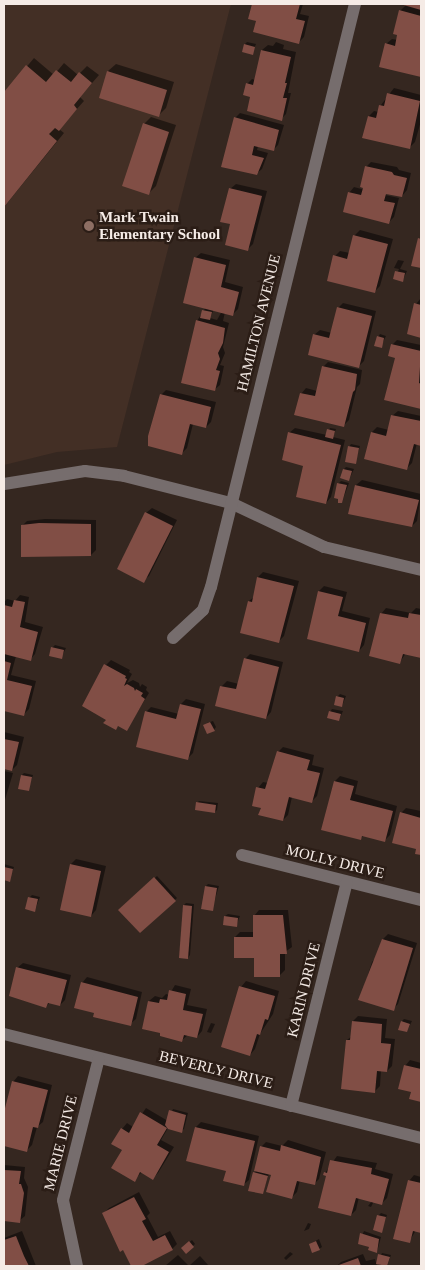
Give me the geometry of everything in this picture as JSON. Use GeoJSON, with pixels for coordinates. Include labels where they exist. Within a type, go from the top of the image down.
{"type":"FeatureCollection","features":[{"type":"Feature","properties":{"kind":"street","name":"HAMILTON AVENUE"},"geometry":{"type":"LineString","coordinates":[[173,638],[203,610],[211,587],[355,4]]}},
{"type":"Feature","properties":{"kind":"street"},"geometry":{"type":"LineString","coordinates":[[4,484],[48,475],[86,471],[124,476],[231,503],[324,547],[421,570]]}},
{"type":"Feature","properties":{"kind":"street","name":"MOLLY DRIVE"},"geometry":{"type":"LineString","coordinates":[[242,856],[421,900]]}},
{"type":"Feature","properties":{"kind":"street","name":"KARIN DRIVE"},"geometry":{"type":"LineString","coordinates":[[292,1106],[347,882]]}},
{"type":"Feature","properties":{"kind":"street","name":"BEVERLY DRIVE"},"geometry":{"type":"LineString","coordinates":[[4,1034],[421,1138]]}},
{"type":"Feature","properties":{"kind":"street","name":"MARIE DRIVE"},"geometry":{"type":"LineString","coordinates":[[77,1266],[63,1200],[99,1058]]}},
{"type":"Feature","properties":{"kind":"shaded area","name":"Mark Twain Elementary School"},"geometry":{"type":"Polygon","coordinates":[[[4,4],[231,4],[117,447],[57,452],[4,465],[4,4]]]}},
{"type":"Feature","properties":{"kind":"building"},"geometry":{"type":"Polygon","coordinates":[[[252,4],[300,4],[296,19],[305,21],[299,44],[253,32],[256,21],[248,19],[252,4]]]}},
{"type":"Feature","properties":{"kind":"building"},"geometry":{"type":"Polygon","coordinates":[[[400,4],[421,4],[421,10],[400,4]]]}},
{"type":"Feature","properties":{"kind":"building"},"geometry":{"type":"Polygon","coordinates":[[[399,10],[421,16],[421,77],[379,67],[385,43],[395,46],[397,35],[393,34],[399,10]]]}},
{"type":"Feature","properties":{"kind":"building"},"geometry":{"type":"Polygon","coordinates":[[[244,44],[255,47],[253,55],[242,52],[244,44]]]}},
{"type":"Feature","properties":{"kind":"building"},"geometry":{"type":"Polygon","coordinates":[[[261,50],[291,57],[285,83],[287,83],[283,98],[287,98],[282,121],[247,111],[250,97],[243,95],[246,83],[253,85],[261,50]]]}},
{"type":"Feature","properties":{"kind":"building"},"geometry":{"type":"Polygon","coordinates":[[[26,65],[46,82],[56,70],[71,82],[79,72],[92,83],[74,105],[77,109],[59,131],[55,128],[49,134],[57,141],[4,207],[4,92],[26,65]]]}},
{"type":"Feature","properties":{"kind":"building"},"geometry":{"type":"Polygon","coordinates":[[[107,71],[167,90],[159,117],[99,98],[107,71]]]}},
{"type":"Feature","properties":{"kind":"building"},"geometry":{"type":"Polygon","coordinates":[[[387,93],[420,101],[410,149],[362,138],[368,116],[376,118],[379,105],[384,106],[387,93]]]}},
{"type":"Feature","properties":{"kind":"building"},"geometry":{"type":"Polygon","coordinates":[[[234,117],[279,130],[274,151],[254,146],[252,155],[264,158],[257,175],[221,167],[234,117]]]}},
{"type":"Feature","properties":{"kind":"building"},"geometry":{"type":"Polygon","coordinates":[[[143,123],[169,132],[149,195],[122,186],[143,123]]]}},
{"type":"Feature","properties":{"kind":"building"},"geometry":{"type":"Polygon","coordinates":[[[365,166],[392,172],[394,175],[407,178],[402,197],[386,194],[384,201],[395,203],[389,224],[343,212],[348,192],[361,195],[363,188],[360,187],[365,166]]]}},
{"type":"Feature","properties":{"kind":"building"},"geometry":{"type":"Polygon","coordinates":[[[229,188],[262,196],[248,251],[225,245],[230,224],[220,222],[229,188]]]}},
{"type":"Feature","properties":{"kind":"building"},"geometry":{"type":"Polygon","coordinates":[[[353,235],[388,244],[375,293],[327,281],[333,255],[347,259],[353,235]]]}},
{"type":"Feature","properties":{"kind":"building"},"geometry":{"type":"Polygon","coordinates":[[[418,238],[421,239],[421,268],[411,266],[418,238]]]}},
{"type":"Feature","properties":{"kind":"building"},"geometry":{"type":"Polygon","coordinates":[[[194,257],[226,265],[221,287],[239,292],[233,316],[183,303],[194,257]]]}},
{"type":"Feature","properties":{"kind":"building"},"geometry":{"type":"Polygon","coordinates":[[[395,271],[405,273],[403,282],[393,279],[395,271]]]}},
{"type":"Feature","properties":{"kind":"building"},"geometry":{"type":"Polygon","coordinates":[[[414,303],[421,305],[421,338],[407,334],[414,303]]]}},
{"type":"Feature","properties":{"kind":"building"},"geometry":{"type":"Polygon","coordinates":[[[337,307],[372,316],[359,368],[308,355],[313,334],[329,338],[337,307]]]}},
{"type":"Feature","properties":{"kind":"building"},"geometry":{"type":"Polygon","coordinates":[[[202,310],[212,312],[210,320],[200,318],[202,310]]]}},
{"type":"Feature","properties":{"kind":"building"},"geometry":{"type":"Polygon","coordinates":[[[196,320],[225,328],[223,343],[218,353],[220,359],[216,370],[220,371],[215,391],[181,383],[196,320]]]}},
{"type":"Feature","properties":{"kind":"building"},"geometry":{"type":"Polygon","coordinates":[[[377,336],[384,338],[382,348],[374,346],[377,336]]]}},
{"type":"Feature","properties":{"kind":"building"},"geometry":{"type":"Polygon","coordinates":[[[391,344],[421,351],[419,383],[421,384],[421,409],[384,400],[395,358],[388,356],[391,344]]]}},
{"type":"Feature","properties":{"kind":"building"},"geometry":{"type":"Polygon","coordinates":[[[322,366],[357,374],[355,390],[344,427],[294,415],[300,393],[315,396],[322,366]]]}},
{"type":"Feature","properties":{"kind":"building"},"geometry":{"type":"Polygon","coordinates":[[[160,394],[211,407],[206,428],[190,424],[182,455],[148,446],[148,436],[160,394]]]}},
{"type":"Feature","properties":{"kind":"building"},"geometry":{"type":"Polygon","coordinates":[[[391,415],[421,421],[421,446],[414,444],[407,470],[364,459],[371,432],[386,436],[391,415]]]}},
{"type":"Feature","properties":{"kind":"building"},"geometry":{"type":"Polygon","coordinates":[[[327,429],[335,431],[333,439],[325,437],[327,429]]]}},
{"type":"Feature","properties":{"kind":"building"},"geometry":{"type":"Polygon","coordinates":[[[288,432],[341,445],[326,504],[296,497],[303,466],[282,460],[288,432]]]}},
{"type":"Feature","properties":{"kind":"building"},"geometry":{"type":"Polygon","coordinates":[[[348,446],[359,448],[356,464],[345,462],[348,446]]]}},
{"type":"Feature","properties":{"kind":"building"},"geometry":{"type":"Polygon","coordinates":[[[343,469],[352,471],[349,481],[340,478],[343,469]]]}},
{"type":"Feature","properties":{"kind":"building"},"geometry":{"type":"Polygon","coordinates":[[[337,483],[347,485],[342,503],[338,503],[338,499],[334,498],[337,483]]]}},
{"type":"Feature","properties":{"kind":"building"},"geometry":{"type":"Polygon","coordinates":[[[355,485],[419,500],[412,527],[348,514],[355,485]]]}},
{"type":"Feature","properties":{"kind":"building"},"geometry":{"type":"Polygon","coordinates":[[[145,512],[173,526],[144,583],[117,569],[145,512]]]}},
{"type":"Feature","properties":{"kind":"building"},"geometry":{"type":"Polygon","coordinates":[[[39,523],[91,524],[91,556],[21,557],[21,525],[39,523]]]}},
{"type":"Feature","properties":{"kind":"building"},"geometry":{"type":"Polygon","coordinates":[[[257,577],[294,586],[279,643],[240,633],[248,601],[252,602],[257,577]]]}},
{"type":"Feature","properties":{"kind":"building"},"geometry":{"type":"Polygon","coordinates":[[[318,591],[343,597],[338,616],[366,623],[359,652],[307,639],[318,591]]]}},
{"type":"Feature","properties":{"kind":"building"},"geometry":{"type":"Polygon","coordinates":[[[14,600],[25,602],[20,627],[38,632],[31,661],[4,654],[4,605],[12,607],[14,600]]]}},
{"type":"Feature","properties":{"kind":"building"},"geometry":{"type":"Polygon","coordinates":[[[380,613],[408,618],[409,613],[421,615],[421,658],[403,654],[400,664],[369,656],[380,613]]]}},
{"type":"Feature","properties":{"kind":"building"},"geometry":{"type":"Polygon","coordinates":[[[51,647],[64,650],[62,659],[49,656],[51,647]]]}},
{"type":"Feature","properties":{"kind":"building"},"geometry":{"type":"Polygon","coordinates":[[[244,658],[279,667],[266,719],[215,706],[220,686],[236,689],[244,658]]]}},
{"type":"Feature","properties":{"kind":"building"},"geometry":{"type":"Polygon","coordinates":[[[4,661],[11,663],[7,680],[32,686],[24,716],[4,711],[4,661]]]}},
{"type":"Feature","properties":{"kind":"building"},"geometry":{"type":"Polygon","coordinates":[[[104,664],[126,676],[125,678],[127,679],[124,686],[127,684],[134,688],[135,691],[136,689],[143,693],[141,696],[145,699],[127,731],[118,726],[116,730],[103,723],[106,720],[82,706],[104,664]]]}},
{"type":"Feature","properties":{"kind":"building"},"geometry":{"type":"Polygon","coordinates":[[[336,696],[344,698],[342,707],[334,705],[336,696]]]}},
{"type":"Feature","properties":{"kind":"building"},"geometry":{"type":"Polygon","coordinates":[[[180,704],[201,709],[188,760],[136,747],[145,711],[176,719],[180,704]]]}},
{"type":"Feature","properties":{"kind":"building"},"geometry":{"type":"Polygon","coordinates":[[[329,711],[341,714],[339,721],[327,718],[329,711]]]}},
{"type":"Feature","properties":{"kind":"building"},"geometry":{"type":"Polygon","coordinates":[[[210,722],[215,731],[207,734],[203,725],[210,722]]]}},
{"type":"Feature","properties":{"kind":"building"},"geometry":{"type":"Polygon","coordinates":[[[4,739],[19,742],[12,771],[4,769],[4,739]]]}},
{"type":"Feature","properties":{"kind":"building"},"geometry":{"type":"Polygon","coordinates":[[[277,751],[310,760],[307,770],[320,773],[312,803],[289,797],[283,821],[258,815],[261,808],[252,806],[256,787],[265,789],[277,751]]]}},
{"type":"Feature","properties":{"kind":"building"},"geometry":{"type":"Polygon","coordinates":[[[21,775],[32,777],[29,791],[18,789],[21,775]]]}},
{"type":"Feature","properties":{"kind":"building"},"geometry":{"type":"Polygon","coordinates":[[[334,781],[354,786],[350,800],[393,811],[385,842],[362,836],[361,840],[321,830],[334,781]]]}},
{"type":"Feature","properties":{"kind":"building"},"geometry":{"type":"Polygon","coordinates":[[[196,802],[216,805],[215,813],[195,810],[196,802]]]}},
{"type":"Feature","properties":{"kind":"building"},"geometry":{"type":"Polygon","coordinates":[[[400,812],[421,818],[421,855],[415,854],[416,849],[392,843],[400,812]]]}},
{"type":"Feature","properties":{"kind":"building"},"geometry":{"type":"Polygon","coordinates":[[[70,864],[101,871],[91,917],[60,910],[70,864]]]}},
{"type":"Feature","properties":{"kind":"building"},"geometry":{"type":"Polygon","coordinates":[[[4,867],[13,869],[10,882],[4,880],[4,867]]]}},
{"type":"Feature","properties":{"kind":"building"},"geometry":{"type":"Polygon","coordinates":[[[154,877],[176,901],[140,933],[118,910],[154,877]]]}},
{"type":"Feature","properties":{"kind":"building"},"geometry":{"type":"Polygon","coordinates":[[[205,886],[217,888],[213,911],[201,909],[205,886]]]}},
{"type":"Feature","properties":{"kind":"building"},"geometry":{"type":"Polygon","coordinates":[[[28,897],[38,899],[35,912],[25,909],[28,897]]]}},
{"type":"Feature","properties":{"kind":"building"},"geometry":{"type":"Polygon","coordinates":[[[183,905],[192,906],[188,959],[179,958],[183,905]]]}},
{"type":"Feature","properties":{"kind":"building"},"geometry":{"type":"Polygon","coordinates":[[[253,915],[283,915],[287,954],[280,954],[280,977],[254,977],[254,958],[234,958],[234,937],[253,937],[253,915]]]}},
{"type":"Feature","properties":{"kind":"building"},"geometry":{"type":"Polygon","coordinates":[[[224,916],[238,918],[237,927],[223,925],[224,916]]]}},
{"type":"Feature","properties":{"kind":"building"},"geometry":{"type":"Polygon","coordinates":[[[382,939],[413,948],[394,1011],[358,1000],[382,939]]]}},
{"type":"Feature","properties":{"kind":"building"},"geometry":{"type":"Polygon","coordinates":[[[16,967],[67,980],[60,1006],[48,1003],[46,1008],[9,996],[16,967]]]}},
{"type":"Feature","properties":{"kind":"building"},"geometry":{"type":"Polygon","coordinates":[[[81,982],[138,997],[131,1026],[93,1017],[94,1013],[74,1008],[81,982]]]}},
{"type":"Feature","properties":{"kind":"building"},"geometry":{"type":"Polygon","coordinates":[[[239,986],[275,996],[268,1020],[265,1019],[260,1035],[257,1034],[250,1056],[221,1047],[239,986]]]}},
{"type":"Feature","properties":{"kind":"building"},"geometry":{"type":"Polygon","coordinates":[[[169,990],[186,994],[183,1010],[203,1014],[197,1038],[184,1035],[182,1042],[160,1036],[160,1033],[142,1029],[148,1001],[159,1003],[160,999],[167,1000],[169,990]]]}},
{"type":"Feature","properties":{"kind":"building"},"geometry":{"type":"Polygon","coordinates":[[[352,1021],[382,1024],[381,1043],[391,1044],[387,1072],[377,1071],[375,1093],[341,1089],[346,1040],[350,1040],[352,1021]]]}},
{"type":"Feature","properties":{"kind":"building"},"geometry":{"type":"Polygon","coordinates":[[[401,1021],[410,1024],[407,1032],[398,1030],[401,1021]]]}},
{"type":"Feature","properties":{"kind":"building"},"geometry":{"type":"Polygon","coordinates":[[[404,1065],[421,1069],[421,1102],[409,1099],[411,1092],[398,1089],[404,1065]]]}},
{"type":"Feature","properties":{"kind":"building"},"geometry":{"type":"Polygon","coordinates":[[[12,1081],[48,1090],[38,1128],[33,1127],[27,1152],[4,1146],[4,1112],[12,1081]]]}},
{"type":"Feature","properties":{"kind":"building"},"geometry":{"type":"Polygon","coordinates":[[[169,1110],[186,1115],[182,1133],[168,1129],[165,1125],[169,1110]]]}},
{"type":"Feature","properties":{"kind":"building"},"geometry":{"type":"Polygon","coordinates":[[[140,1112],[167,1128],[157,1145],[169,1152],[153,1180],[140,1172],[135,1182],[111,1168],[122,1150],[111,1144],[121,1128],[129,1133],[140,1112]]]}},
{"type":"Feature","properties":{"kind":"building"},"geometry":{"type":"Polygon","coordinates":[[[195,1127],[255,1141],[244,1186],[223,1181],[226,1171],[186,1161],[195,1127]]]}},
{"type":"Feature","properties":{"kind":"building"},"geometry":{"type":"Polygon","coordinates":[[[281,1145],[321,1157],[315,1185],[297,1181],[292,1199],[266,1192],[271,1175],[254,1171],[260,1146],[280,1151],[281,1145]]]}},
{"type":"Feature","properties":{"kind":"building"},"geometry":{"type":"Polygon","coordinates":[[[330,1160],[372,1168],[371,1174],[389,1179],[382,1205],[356,1198],[351,1216],[318,1208],[326,1176],[323,1175],[324,1172],[327,1173],[330,1160]]]}},
{"type":"Feature","properties":{"kind":"building"},"geometry":{"type":"Polygon","coordinates":[[[4,1170],[21,1171],[19,1184],[21,1184],[24,1193],[20,1223],[4,1221],[4,1170]]]}},
{"type":"Feature","properties":{"kind":"building"},"geometry":{"type":"Polygon","coordinates":[[[253,1172],[268,1176],[263,1194],[248,1191],[253,1172]]]}},
{"type":"Feature","properties":{"kind":"building"},"geometry":{"type":"Polygon","coordinates":[[[408,1180],[421,1183],[421,1233],[413,1231],[410,1243],[393,1239],[408,1180]]]}},
{"type":"Feature","properties":{"kind":"building"},"geometry":{"type":"Polygon","coordinates":[[[134,1197],[146,1219],[142,1221],[153,1241],[165,1235],[173,1250],[142,1266],[131,1266],[123,1250],[120,1252],[102,1213],[134,1197]]]}},
{"type":"Feature","properties":{"kind":"building"},"geometry":{"type":"Polygon","coordinates":[[[377,1215],[386,1217],[382,1233],[373,1230],[377,1215]]]}},
{"type":"Feature","properties":{"kind":"building"},"geometry":{"type":"Polygon","coordinates":[[[360,1233],[379,1239],[377,1253],[368,1250],[369,1247],[358,1244],[360,1233]]]}},
{"type":"Feature","properties":{"kind":"building"},"geometry":{"type":"Polygon","coordinates":[[[16,1236],[29,1266],[4,1266],[4,1240],[16,1236]]]}},
{"type":"Feature","properties":{"kind":"building"},"geometry":{"type":"Polygon","coordinates":[[[189,1241],[194,1247],[186,1254],[181,1248],[189,1241]]]}},
{"type":"Feature","properties":{"kind":"building"},"geometry":{"type":"Polygon","coordinates":[[[316,1241],[320,1250],[312,1253],[309,1244],[316,1241]]]}},
{"type":"Feature","properties":{"kind":"building"},"geometry":{"type":"Polygon","coordinates":[[[378,1254],[390,1257],[387,1266],[376,1264],[378,1254]]]}},
{"type":"Feature","properties":{"kind":"building"},"geometry":{"type":"Polygon","coordinates":[[[358,1258],[361,1266],[336,1266],[358,1258]]]}},
{"type":"Feature","properties":{"kind":"place","name":"Mark Twain Elementary School"},"geometry":{"type":"Point","coordinates":[89,226]}}]}
